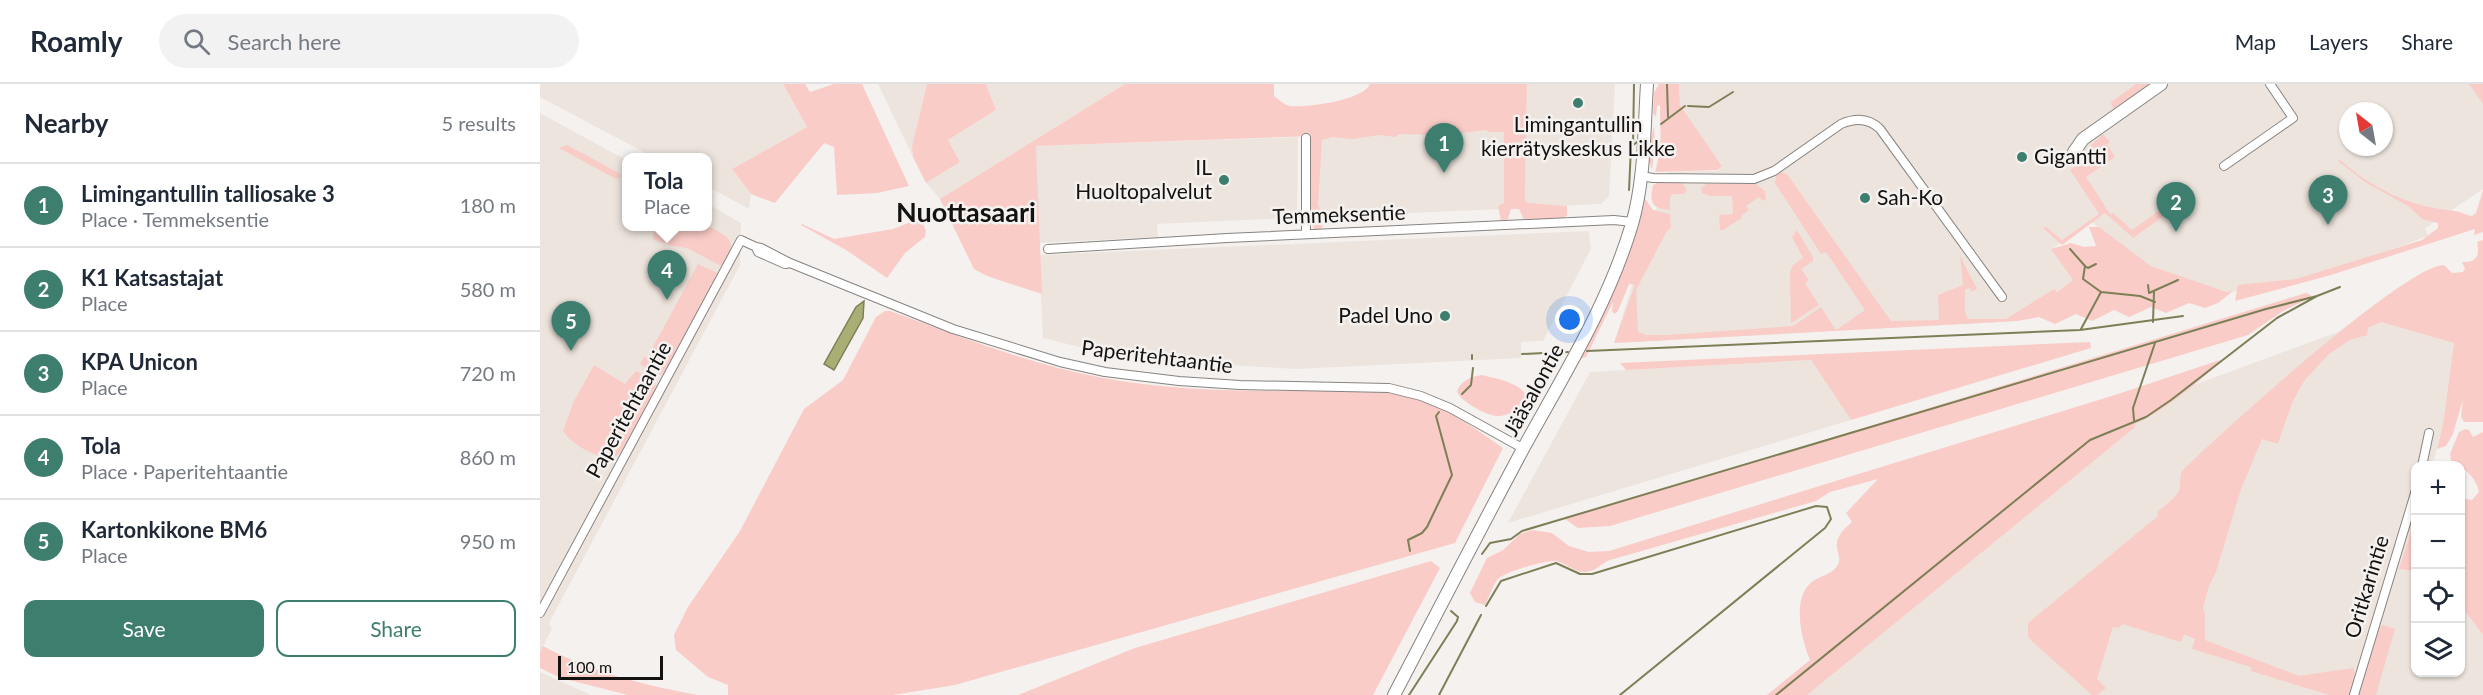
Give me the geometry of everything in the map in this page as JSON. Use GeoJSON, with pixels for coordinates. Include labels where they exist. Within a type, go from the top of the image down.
{"type":"FeatureCollection","features":[{"type":"Feature","properties":{"kind":"main road","name":"Jääsalontie"},"geometry":{"type":"LineString","coordinates":[[1394,695],[1524,449],[1574,360],[1615,273],[1632,222],[1641,176],[1647,84]]}},
{"type":"Feature","properties":{"kind":"main road"},"geometry":{"type":"LineString","coordinates":[[2074,152],[2084,139],[2161,84]]}},
{"type":"Feature","properties":{"kind":"street"},"geometry":{"type":"LineString","coordinates":[[2224,166],[2293,118],[2270,84]]}},
{"type":"Feature","properties":{"kind":"street"},"geometry":{"type":"LineString","coordinates":[[1641,176],[1754,179],[1774,171],[1841,124],[1851,120],[1869,122],[1880,129],[2001,297]]}},
{"type":"Feature","properties":{"kind":"street"},"geometry":{"type":"LineString","coordinates":[[1306,138],[1306,234]]}},
{"type":"Feature","properties":{"kind":"street","name":"Temmeksentie"},"geometry":{"type":"LineString","coordinates":[[1048,249],[1306,234],[1614,220],[1632,222]]}},
{"type":"Feature","properties":{"kind":"street","name":"Paperitehtaantie"},"geometry":{"type":"LineString","coordinates":[[540,613],[741,240],[756,247],[758,252],[785,264],[790,263],[953,329],[1060,362],[1105,372],[1179,381],[1240,385],[1389,388],[1420,396],[1450,408],[1524,449]]}},
{"type":"Feature","properties":{"kind":"street"},"geometry":{"type":"LineString","coordinates":[[2423,461],[2429,433]]}},
{"type":"Feature","properties":{"kind":"street","name":"Oritkarintie"},"geometry":{"type":"LineString","coordinates":[[2354,695],[2411,503]]}},
{"type":"Feature","properties":{"kind":"shaded area"},"geometry":{"type":"Polygon","coordinates":[[[540,84],[783,84],[807,127],[732,169],[751,194],[749,209],[712,189],[712,153],[645,153],[540,97],[540,84]]]}},
{"type":"Feature","properties":{"kind":"shaded area"},"geometry":{"type":"Polygon","coordinates":[[[783,84],[805,84],[810,92],[834,84],[862,84],[909,186],[877,193],[837,195],[834,147],[824,143],[775,203],[751,194],[732,169],[807,127],[783,84]]]}},
{"type":"Feature","properties":{"kind":"shaded area"},"geometry":{"type":"Polygon","coordinates":[[[878,84],[927,84],[912,146],[913,157],[878,84]]]}},
{"type":"Feature","properties":{"kind":"shaded area"},"geometry":{"type":"Polygon","coordinates":[[[927,84],[986,84],[996,110],[948,140],[960,162],[926,183],[913,157],[912,146],[927,84]]]}},
{"type":"Feature","properties":{"kind":"shaded area"},"geometry":{"type":"Polygon","coordinates":[[[986,84],[1125,84],[940,199],[926,183],[960,162],[948,140],[996,110],[986,84]]]}},
{"type":"Feature","properties":{"kind":"shaded area"},"geometry":{"type":"Polygon","coordinates":[[[1125,84],[1274,84],[1274,96],[1288,105],[1298,106],[1347,99],[1366,90],[1370,84],[1527,84],[1525,200],[1528,203],[1567,206],[1567,215],[1563,219],[1524,220],[1519,209],[1511,209],[1508,219],[1501,221],[1498,206],[1504,203],[1504,132],[1485,130],[1455,134],[1436,132],[1431,135],[1399,134],[1396,137],[1380,135],[1352,139],[1332,137],[1322,140],[1318,205],[1323,223],[1321,229],[1315,230],[1309,220],[1310,136],[1036,146],[1042,294],[987,276],[974,269],[940,199],[1125,84]]]}},
{"type":"Feature","properties":{"kind":"shaded area"},"geometry":{"type":"Polygon","coordinates":[[[1527,84],[1615,84],[1609,196],[1601,204],[1533,207],[1525,200],[1527,84]]]}},
{"type":"Feature","properties":{"kind":"shaded area"},"geometry":{"type":"Polygon","coordinates":[[[1659,84],[1679,84],[1680,105],[1722,166],[1718,170],[1655,172],[1660,146],[1660,105],[1657,106],[1656,117],[1653,113],[1654,93],[1659,84]]]}},
{"type":"Feature","properties":{"kind":"shaded area"},"geometry":{"type":"Polygon","coordinates":[[[1679,84],[2472,84],[2483,99],[2483,189],[2425,228],[2428,236],[2293,285],[2227,292],[2151,266],[2090,221],[2052,249],[2073,280],[2017,321],[1614,343],[1668,172],[1718,171],[1722,166],[1680,105],[1679,84]]]}},
{"type":"Feature","properties":{"kind":"shaded area"},"geometry":{"type":"Polygon","coordinates":[[[2136,84],[2149,84],[2113,109],[2111,102],[2136,84]]]}},
{"type":"Feature","properties":{"kind":"shaded area"},"geometry":{"type":"Polygon","coordinates":[[[2469,84],[2483,84],[2483,104],[2469,84]]]}},
{"type":"Feature","properties":{"kind":"shaded area"},"geometry":{"type":"Polygon","coordinates":[[[540,113],[622,158],[622,231],[712,231],[712,206],[741,223],[740,265],[549,623],[552,629],[540,652],[540,113]]]}},
{"type":"Feature","properties":{"kind":"shaded area"},"geometry":{"type":"Polygon","coordinates":[[[1654,125],[1655,145],[1652,170],[1648,157],[1654,125]]]}},
{"type":"Feature","properties":{"kind":"shaded area"},"geometry":{"type":"Polygon","coordinates":[[[1510,127],[1509,201],[1501,209],[1321,217],[1314,209],[1315,136],[1510,127]]]}},
{"type":"Feature","properties":{"kind":"shaded area"},"geometry":{"type":"Polygon","coordinates":[[[2103,134],[2110,142],[2107,144],[2115,157],[2086,177],[2110,214],[2113,213],[2132,230],[2174,200],[2178,206],[2133,238],[2105,213],[2062,245],[2043,228],[2046,227],[2062,240],[2099,214],[2070,170],[2087,158],[2091,145],[2103,134]]]}},
{"type":"Feature","properties":{"kind":"shaded area"},"geometry":{"type":"Polygon","coordinates":[[[1298,137],[1297,210],[1290,218],[1157,224],[1158,237],[1038,243],[1035,146],[1298,137]]]}},
{"type":"Feature","properties":{"kind":"shaded area"},"geometry":{"type":"Polygon","coordinates":[[[567,145],[619,173],[621,177],[616,179],[559,148],[567,145]]]}},
{"type":"Feature","properties":{"kind":"shaded area"},"geometry":{"type":"Polygon","coordinates":[[[2340,160],[2366,180],[2393,195],[2408,201],[2457,211],[2470,216],[2476,213],[2483,190],[2483,232],[2474,235],[2475,229],[2331,275],[2235,301],[2238,285],[2296,279],[2422,240],[2438,228],[2438,223],[2422,219],[2408,206],[2365,182],[2338,161],[2340,160]]]}},
{"type":"Feature","properties":{"kind":"shaded area"},"geometry":{"type":"Polygon","coordinates":[[[1780,172],[1787,174],[1891,321],[1939,320],[1938,295],[1963,285],[1960,256],[1977,289],[1972,292],[1969,288],[1965,290],[1965,312],[1968,319],[2006,319],[2054,289],[2057,292],[2073,280],[2051,249],[2071,243],[2084,247],[2096,246],[2089,227],[2099,227],[2151,266],[2227,292],[2233,291],[2218,303],[2205,308],[2189,303],[2166,313],[2151,307],[2129,317],[2114,310],[2092,321],[2076,314],[2055,324],[2039,317],[2017,321],[1614,343],[1635,285],[1629,284],[1618,311],[1614,314],[1612,311],[1613,302],[1586,357],[1579,359],[1642,197],[1653,210],[1670,214],[1671,228],[1667,231],[1636,290],[1638,332],[1647,335],[1666,335],[1793,326],[1821,307],[1836,330],[1865,310],[1826,252],[1821,254],[1775,183],[1776,175],[1780,172]]]}},
{"type":"Feature","properties":{"kind":"shaded area"},"geometry":{"type":"Polygon","coordinates":[[[1682,183],[1687,190],[1684,194],[1673,194],[1670,197],[1670,210],[1659,208],[1653,204],[1651,196],[1653,185],[1682,183]]]}},
{"type":"Feature","properties":{"kind":"shaded area"},"geometry":{"type":"Polygon","coordinates":[[[1755,183],[1765,191],[1766,199],[1763,201],[1759,197],[1746,206],[1749,210],[1741,216],[1742,218],[1720,230],[1719,215],[1733,214],[1732,196],[1711,196],[1702,193],[1701,188],[1706,184],[1755,183]]]}},
{"type":"Feature","properties":{"kind":"shaded area"},"geometry":{"type":"Polygon","coordinates":[[[921,218],[926,231],[925,237],[905,253],[887,278],[846,250],[801,225],[834,239],[893,229],[921,218]]]}},
{"type":"Feature","properties":{"kind":"shaded area"},"geometry":{"type":"Polygon","coordinates":[[[712,228],[726,236],[731,243],[731,248],[728,258],[721,266],[687,248],[672,246],[653,239],[656,231],[712,231],[712,228]]]}},
{"type":"Feature","properties":{"kind":"shaded area"},"geometry":{"type":"Polygon","coordinates":[[[1797,230],[1813,257],[1813,261],[1801,269],[1809,280],[1805,283],[1819,305],[1791,323],[1790,272],[1793,265],[1803,258],[1792,237],[1797,230]]]}},
{"type":"Feature","properties":{"kind":"shaded area"},"geometry":{"type":"Polygon","coordinates":[[[1589,231],[1591,249],[1543,341],[1521,342],[1521,358],[1297,369],[1115,356],[1043,338],[1039,255],[1589,231]]]}},
{"type":"Feature","properties":{"kind":"shaded area"},"geometry":{"type":"Polygon","coordinates":[[[2483,240],[2483,422],[2464,422],[2461,417],[2463,399],[2453,434],[2446,446],[2437,449],[2443,424],[2454,343],[2381,322],[2368,328],[2367,335],[2350,340],[2329,354],[2304,381],[2292,403],[2278,444],[2262,439],[2241,489],[2216,572],[2209,586],[2203,608],[2205,640],[2299,676],[2353,668],[2355,674],[2350,695],[2329,695],[2251,671],[2251,667],[2192,649],[2195,639],[2184,634],[2181,642],[2122,624],[2119,628],[2113,627],[2097,679],[2106,688],[2097,695],[2092,695],[2028,637],[2028,623],[2158,516],[2157,512],[2179,490],[2182,471],[2234,422],[2312,354],[2392,292],[2423,273],[2444,265],[2452,273],[2463,272],[2465,269],[2462,262],[2474,260],[2478,254],[2477,242],[2483,240]]]}},
{"type":"Feature","properties":{"kind":"shaded area"},"geometry":{"type":"Polygon","coordinates":[[[698,264],[718,273],[665,373],[657,376],[640,364],[644,357],[647,358],[698,264]]]}},
{"type":"Feature","properties":{"kind":"shaded area"},"geometry":{"type":"Polygon","coordinates":[[[2306,293],[2311,295],[2310,298],[2283,311],[2248,335],[1610,526],[1578,528],[1565,519],[2306,293]]]}},
{"type":"Feature","properties":{"kind":"shaded area"},"geometry":{"type":"Polygon","coordinates":[[[864,301],[863,318],[834,370],[824,364],[856,307],[864,301]]]}},
{"type":"Feature","properties":{"kind":"shaded area"},"geometry":{"type":"Polygon","coordinates":[[[885,311],[1049,366],[1126,382],[1216,390],[1348,390],[1396,394],[1424,402],[1448,413],[1503,448],[1455,543],[955,685],[893,695],[728,695],[728,685],[708,677],[676,650],[674,635],[688,607],[740,531],[804,409],[843,380],[876,317],[885,311]]]}},
{"type":"Feature","properties":{"kind":"shaded area"},"geometry":{"type":"Polygon","coordinates":[[[2373,319],[2454,343],[2443,424],[2433,461],[2411,461],[2411,532],[2400,569],[2411,570],[2411,677],[2465,677],[2465,611],[2483,635],[2483,695],[1782,695],[2175,392],[2373,319]]]}},
{"type":"Feature","properties":{"kind":"shaded area"},"geometry":{"type":"Polygon","coordinates":[[[2090,342],[2091,348],[1851,420],[1811,360],[1626,370],[1620,363],[2090,342]]]}},
{"type":"Feature","properties":{"kind":"shaded area"},"geometry":{"type":"Polygon","coordinates":[[[1811,360],[1851,420],[1508,523],[1590,372],[1811,360]]]}},
{"type":"Feature","properties":{"kind":"shaded area"},"geometry":{"type":"Polygon","coordinates":[[[2220,360],[2205,376],[2181,395],[2156,413],[2136,423],[2134,428],[1807,695],[1767,695],[1810,660],[1801,630],[1802,597],[1806,588],[1813,581],[1831,572],[1837,566],[1839,555],[1837,540],[1852,522],[1846,513],[1878,479],[1830,492],[1816,501],[1610,560],[1590,571],[1578,571],[1555,561],[1525,567],[1497,580],[1485,605],[1475,602],[1470,593],[1487,558],[1503,550],[1520,534],[1532,530],[1552,533],[1569,546],[1589,552],[1609,551],[2118,394],[2220,360]]]}},
{"type":"Feature","properties":{"kind":"shaded area"},"geometry":{"type":"Polygon","coordinates":[[[594,365],[625,384],[636,371],[652,380],[657,388],[621,452],[611,460],[584,449],[563,431],[573,403],[594,365]]]}},
{"type":"Feature","properties":{"kind":"shaded area"},"geometry":{"type":"Polygon","coordinates":[[[1482,375],[1514,385],[1527,397],[1519,407],[1508,414],[1495,416],[1482,411],[1463,400],[1457,391],[1467,380],[1482,375]]]}},
{"type":"Feature","properties":{"kind":"shaded area"},"geometry":{"type":"Polygon","coordinates":[[[2469,430],[2473,437],[2483,432],[2483,635],[2465,611],[2465,498],[2472,500],[2479,492],[2472,477],[2465,470],[2465,461],[2451,460],[2450,454],[2459,432],[2469,430]]]}},
{"type":"Feature","properties":{"kind":"shaded area"},"geometry":{"type":"Polygon","coordinates":[[[2411,532],[2411,570],[2399,569],[2411,532]]]}},
{"type":"Feature","properties":{"kind":"shaded area"},"geometry":{"type":"Polygon","coordinates":[[[1431,561],[1440,568],[1373,695],[1018,695],[1135,648],[1431,561]]]}},
{"type":"Feature","properties":{"kind":"shaded area"},"geometry":{"type":"Polygon","coordinates":[[[2383,625],[2395,629],[2376,695],[2358,695],[2378,628],[2383,625]]]}},
{"type":"Feature","properties":{"kind":"shaded area"},"geometry":{"type":"Polygon","coordinates":[[[543,646],[618,677],[697,695],[628,695],[561,678],[540,668],[540,652],[543,646]]]}},
{"type":"Feature","properties":{"kind":"shaded area"},"geometry":{"type":"Polygon","coordinates":[[[540,672],[591,695],[540,695],[540,672]]]}},
{"type":"Feature","properties":{"kind":"waterway"},"geometry":{"type":"LineString","coordinates":[[1633,145],[1634,84]]}},
{"type":"Feature","properties":{"kind":"waterway"},"geometry":{"type":"LineString","coordinates":[[1667,84],[1668,117]]}},
{"type":"Feature","properties":{"kind":"waterway"},"geometry":{"type":"LineString","coordinates":[[1688,106],[1709,107],[1733,92]]}},
{"type":"Feature","properties":{"kind":"waterway"},"geometry":{"type":"LineString","coordinates":[[1661,124],[1685,106]]}},
{"type":"Feature","properties":{"kind":"waterway"},"geometry":{"type":"LineString","coordinates":[[1629,190],[1631,147],[1638,141]]}},
{"type":"Feature","properties":{"kind":"waterway"},"geometry":{"type":"LineString","coordinates":[[2070,249],[2088,268],[2096,264]]}},
{"type":"Feature","properties":{"kind":"waterway"},"geometry":{"type":"LineString","coordinates":[[2085,266],[2083,279],[2101,292],[2140,296],[2155,302]]}},
{"type":"Feature","properties":{"kind":"waterway"},"geometry":{"type":"LineString","coordinates":[[2148,285],[2149,293],[2178,280]]}},
{"type":"Feature","properties":{"kind":"waterway"},"geometry":{"type":"LineString","coordinates":[[1776,695],[2090,440],[2146,417],[2277,318],[2317,296],[2340,287]]}},
{"type":"Feature","properties":{"kind":"waterway"},"geometry":{"type":"LineString","coordinates":[[2081,329],[2101,292]]}},
{"type":"Feature","properties":{"kind":"waterway"},"geometry":{"type":"LineString","coordinates":[[2153,322],[2154,292]]}},
{"type":"Feature","properties":{"kind":"waterway"},"geometry":{"type":"LineString","coordinates":[[1482,554],[1490,543],[1511,539],[1522,531],[2266,309],[2317,296]]}},
{"type":"Feature","properties":{"kind":"waterway"},"geometry":{"type":"LineString","coordinates":[[1587,351],[2080,330],[2183,316]]}},
{"type":"Feature","properties":{"kind":"waterway"},"geometry":{"type":"LineString","coordinates":[[2134,420],[2133,408],[2155,343]]}},
{"type":"Feature","properties":{"kind":"waterway"},"geometry":{"type":"LineString","coordinates":[[1555,353],[1568,352]]}},
{"type":"Feature","properties":{"kind":"waterway"},"geometry":{"type":"LineString","coordinates":[[1522,354],[1544,353]]}},
{"type":"Feature","properties":{"kind":"waterway"},"geometry":{"type":"LineString","coordinates":[[1462,394],[1471,385],[1473,368]]}},
{"type":"Feature","properties":{"kind":"waterway"},"geometry":{"type":"LineString","coordinates":[[1410,551],[1408,540],[1422,533],[1427,527],[1452,475],[1436,416],[1439,412]]}},
{"type":"Feature","properties":{"kind":"waterway"},"geometry":{"type":"LineString","coordinates":[[1486,606],[1501,581],[1556,563],[1580,574],[1592,574],[1816,506],[1827,507],[1831,519],[1825,528],[1620,695]]}},
{"type":"Feature","properties":{"kind":"waterway"},"geometry":{"type":"LineString","coordinates":[[1409,695],[1457,621],[1458,617],[1451,611]]}},
{"type":"Feature","properties":{"kind":"waterway"},"geometry":{"type":"LineString","coordinates":[[1439,695],[1481,615]]}},
{"type":"Feature","properties":{"kind":"place","name":"Limingantullin kierrätyskeskus Likke"},"geometry":{"type":"Point","coordinates":[1578,103]}},
{"type":"Feature","properties":{"kind":"place","name":"Gigantti"},"geometry":{"type":"Point","coordinates":[2022,157]}},
{"type":"Feature","properties":{"kind":"place","name":"Limingantullin talliosake 3"},"geometry":{"type":"Point","coordinates":[1444,173]}},
{"type":"Feature","properties":{"kind":"place","name":"IL Huoltopalvelut"},"geometry":{"type":"Point","coordinates":[1224,180]}},
{"type":"Feature","properties":{"kind":"place","name":"Sah-Ko"},"geometry":{"type":"Point","coordinates":[1865,198]}},
{"type":"Feature","properties":{"kind":"place","name":"KPA Unicon"},"geometry":{"type":"Point","coordinates":[2328,225]}},
{"type":"Feature","properties":{"kind":"place","name":"K1 Katsastajat"},"geometry":{"type":"Point","coordinates":[2176,232]}},
{"type":"Feature","properties":{"kind":"place","name":"Tola"},"geometry":{"type":"Point","coordinates":[667,300]}},
{"type":"Feature","properties":{"kind":"place","name":"Padel Uno"},"geometry":{"type":"Point","coordinates":[1445,316]}},
{"type":"Feature","properties":{"kind":"place","name":"Kartonkikone BM6"},"geometry":{"type":"Point","coordinates":[571,351]}},
{"type":"Feature","properties":{"kind":"district","name":"Nuottasaari"},"geometry":{"type":"Point","coordinates":[966,213]}}]}
